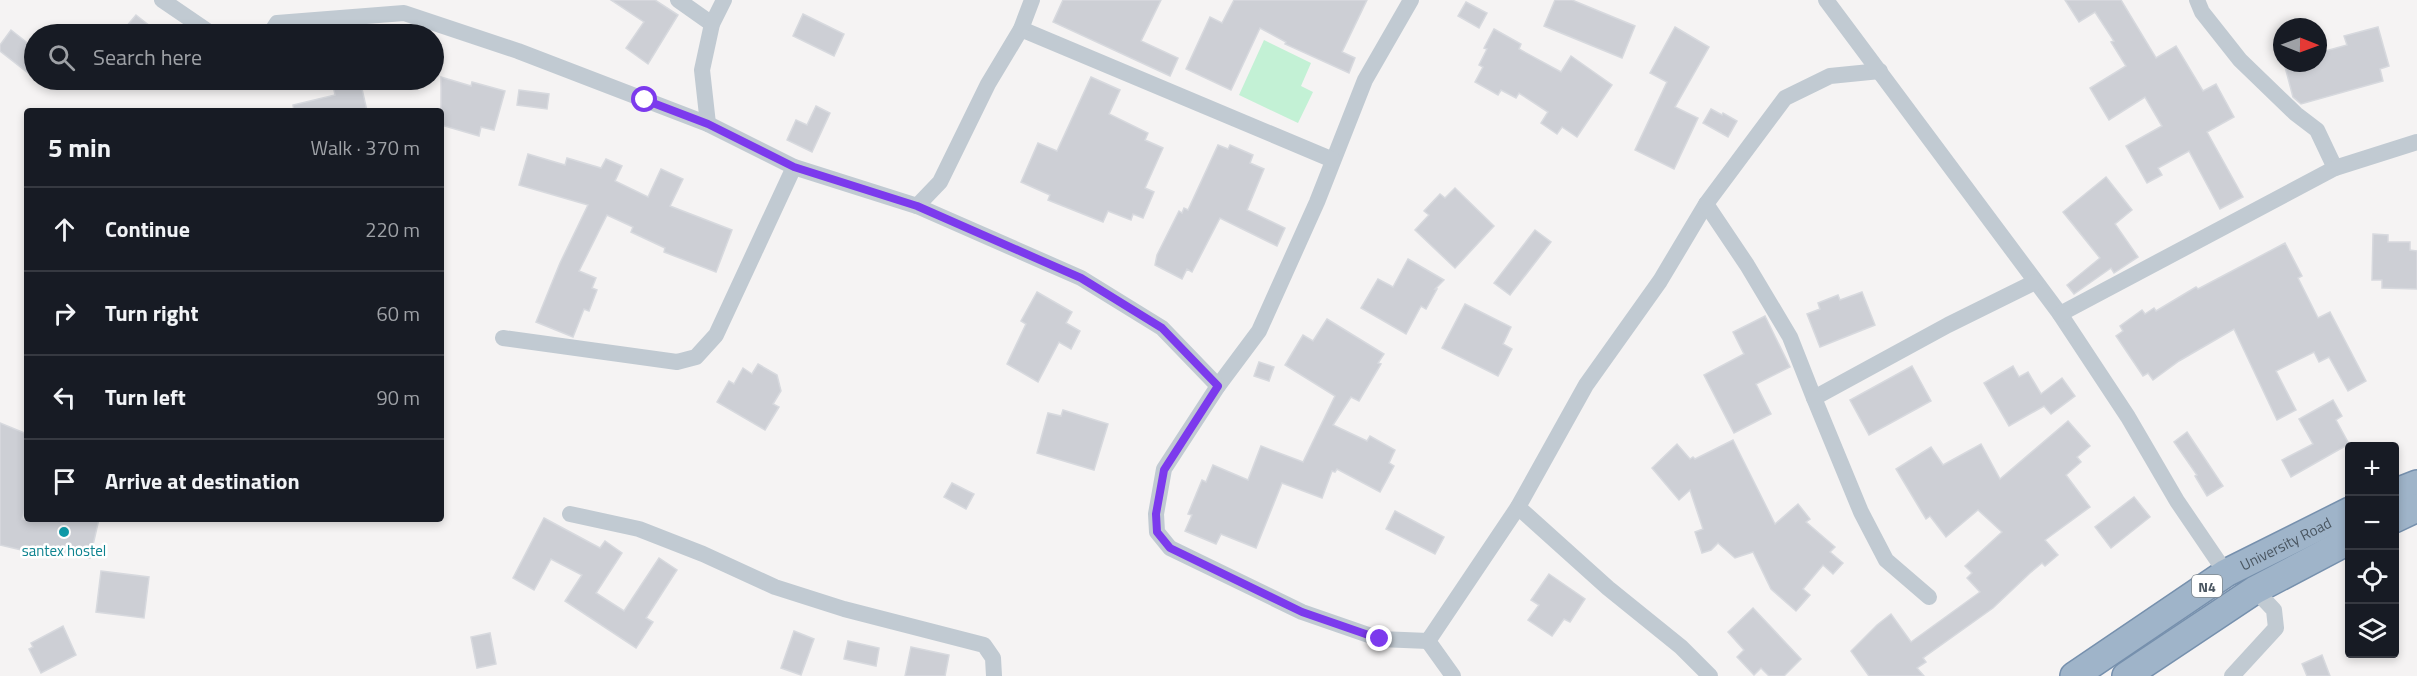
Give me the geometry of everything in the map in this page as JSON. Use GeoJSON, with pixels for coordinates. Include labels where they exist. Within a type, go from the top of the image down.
{"type":"FeatureCollection","features":[{"type":"Feature","properties":{"kind":"highway"},"geometry":{"type":"LineString","coordinates":[[2399,491],[2417,484]]}},
{"type":"Feature","properties":{"kind":"highway"},"geometry":{"type":"LineString","coordinates":[[2399,517],[2417,508]]}},
{"type":"Feature","properties":{"kind":"highway","name":"University Road"},"geometry":{"type":"LineString","coordinates":[[2074,676],[2226,573],[2345,513]]}},
{"type":"Feature","properties":{"kind":"highway","name":"University Road"},"geometry":{"type":"LineString","coordinates":[[2126,676],[2255,590],[2345,542]]}},
{"type":"Feature","properties":{"kind":"street"},"geometry":{"type":"LineString","coordinates":[[162,0],[197,24]]}},
{"type":"Feature","properties":{"kind":"street"},"geometry":{"type":"LineString","coordinates":[[678,0],[712,24]]}},
{"type":"Feature","properties":{"kind":"street"},"geometry":{"type":"LineString","coordinates":[[708,124],[702,70],[712,24],[724,0]]}},
{"type":"Feature","properties":{"kind":"street"},"geometry":{"type":"LineString","coordinates":[[917,206],[939,182],[988,84],[1021,29],[1032,0]]}},
{"type":"Feature","properties":{"kind":"street"},"geometry":{"type":"LineString","coordinates":[[1410,0],[1365,80],[1317,202],[1259,331],[1218,386],[1164,470],[1156,514],[1157,532],[1170,548],[1302,612],[1380,639],[1428,641]]}},
{"type":"Feature","properties":{"kind":"street"},"geometry":{"type":"LineString","coordinates":[[1826,0],[2060,314],[2128,417],[2177,501],[2226,573]]}},
{"type":"Feature","properties":{"kind":"street"},"geometry":{"type":"LineString","coordinates":[[2197,0],[2202,12],[2240,60],[2296,114],[2317,130],[2335,168]]}},
{"type":"Feature","properties":{"kind":"street"},"geometry":{"type":"LineString","coordinates":[[277,24],[404,13],[437,24]]}},
{"type":"Feature","properties":{"kind":"street"},"geometry":{"type":"LineString","coordinates":[[444,26],[518,51],[708,124],[794,167],[917,206],[1081,278],[1162,328],[1218,386]]}},
{"type":"Feature","properties":{"kind":"street"},"geometry":{"type":"LineString","coordinates":[[1021,29],[1333,160]]}},
{"type":"Feature","properties":{"kind":"street"},"geometry":{"type":"LineString","coordinates":[[1428,641],[1518,507],[1586,385],[1660,281],[1706,204],[1785,98],[1830,76],[1880,71]]}},
{"type":"Feature","properties":{"kind":"street"},"geometry":{"type":"LineString","coordinates":[[2060,314],[2335,168],[2417,142]]}},
{"type":"Feature","properties":{"kind":"street"},"geometry":{"type":"LineString","coordinates":[[503,338],[677,362],[696,357],[716,335],[794,167]]}},
{"type":"Feature","properties":{"kind":"street"},"geometry":{"type":"LineString","coordinates":[[1706,204],[1791,337],[1862,512],[1886,560],[1929,597]]}},
{"type":"Feature","properties":{"kind":"street"},"geometry":{"type":"LineString","coordinates":[[1814,398],[1948,325],[2035,282]]}},
{"type":"Feature","properties":{"kind":"street"},"geometry":{"type":"LineString","coordinates":[[1518,507],[1608,588],[1681,647],[1710,676]]}},
{"type":"Feature","properties":{"kind":"street"},"geometry":{"type":"LineString","coordinates":[[570,514],[639,529],[703,554],[776,587],[844,609],[984,645],[993,658],[994,676]]}},
{"type":"Feature","properties":{"kind":"street"},"geometry":{"type":"LineString","coordinates":[[2232,676],[2276,628],[2274,610],[2255,590]]}},
{"type":"Feature","properties":{"kind":"street"},"geometry":{"type":"LineString","coordinates":[[1428,641],[1452,676]]}},
{"type":"Feature","properties":{"kind":"green space"},"geometry":{"type":"Polygon","coordinates":[[[1264,40],[1311,63],[1301,86],[1313,92],[1298,123],[1239,95],[1264,40]]]}},
{"type":"Feature","properties":{"kind":"building"},"geometry":{"type":"Polygon","coordinates":[[[611,0],[655,0],[678,15],[648,64],[626,48],[644,22],[611,0]]]}},
{"type":"Feature","properties":{"kind":"building"},"geometry":{"type":"Polygon","coordinates":[[[1063,0],[1161,0],[1141,41],[1178,58],[1170,76],[1053,22],[1063,0]]]}},
{"type":"Feature","properties":{"kind":"building"},"geometry":{"type":"Polygon","coordinates":[[[1234,0],[1367,0],[1342,52],[1355,58],[1349,73],[1285,44],[1286,42],[1260,28],[1231,90],[1186,69],[1210,17],[1222,23],[1234,0]]]}},
{"type":"Feature","properties":{"kind":"building"},"geometry":{"type":"Polygon","coordinates":[[[1555,0],[1572,0],[1635,26],[1622,58],[1544,26],[1555,0]]]}},
{"type":"Feature","properties":{"kind":"building"},"geometry":{"type":"Polygon","coordinates":[[[2065,0],[2121,0],[2156,58],[2176,46],[2203,91],[2216,84],[2234,117],[2207,132],[2243,197],[2220,209],[2189,151],[2158,168],[2162,175],[2147,183],[2126,146],[2162,126],[2145,97],[2109,120],[2090,88],[2126,66],[2111,42],[2114,41],[2095,12],[2079,22],[2065,0]]]}},
{"type":"Feature","properties":{"kind":"building"},"geometry":{"type":"Polygon","coordinates":[[[1466,2],[1487,13],[1479,28],[1458,16],[1466,2]]]}},
{"type":"Feature","properties":{"kind":"building"},"geometry":{"type":"Polygon","coordinates":[[[803,14],[844,34],[834,56],[793,36],[803,14]]]}},
{"type":"Feature","properties":{"kind":"building"},"geometry":{"type":"Polygon","coordinates":[[[136,15],[147,24],[128,24],[136,15]]]}},
{"type":"Feature","properties":{"kind":"building"},"geometry":{"type":"Polygon","coordinates":[[[1675,27],[1709,47],[1675,107],[1698,118],[1674,169],[1635,150],[1667,82],[1650,73],[1675,27]]]}},
{"type":"Feature","properties":{"kind":"building"},"geometry":{"type":"Polygon","coordinates":[[[2378,27],[2389,66],[2380,69],[2383,81],[2301,104],[2293,97],[2286,72],[2327,72],[2327,51],[2347,45],[2344,36],[2378,27]]]}},
{"type":"Feature","properties":{"kind":"building"},"geometry":{"type":"Polygon","coordinates":[[[1494,29],[1521,44],[1519,49],[1561,72],[1571,56],[1612,85],[1577,137],[1562,127],[1557,134],[1541,123],[1548,112],[1519,93],[1516,98],[1501,90],[1498,95],[1475,82],[1483,67],[1479,65],[1487,49],[1484,48],[1494,29]]]}},
{"type":"Feature","properties":{"kind":"building"},"geometry":{"type":"Polygon","coordinates":[[[11,30],[24,40],[24,70],[0,51],[0,45],[11,30]]]}},
{"type":"Feature","properties":{"kind":"building"},"geometry":{"type":"Polygon","coordinates":[[[1091,77],[1120,90],[1109,114],[1148,133],[1145,140],[1163,148],[1145,188],[1154,192],[1143,218],[1133,214],[1131,220],[1108,211],[1103,222],[1048,200],[1050,195],[1021,182],[1038,143],[1057,151],[1091,77]]]}},
{"type":"Feature","properties":{"kind":"building"},"geometry":{"type":"Polygon","coordinates":[[[444,78],[471,86],[472,82],[505,91],[494,130],[481,127],[479,136],[444,126],[444,108],[441,108],[444,78]]]}},
{"type":"Feature","properties":{"kind":"building"},"geometry":{"type":"Polygon","coordinates":[[[334,90],[362,90],[366,108],[294,108],[293,105],[335,95],[334,90]]]}},
{"type":"Feature","properties":{"kind":"building"},"geometry":{"type":"Polygon","coordinates":[[[519,90],[549,94],[547,109],[517,105],[519,90]]]}},
{"type":"Feature","properties":{"kind":"building"},"geometry":{"type":"Polygon","coordinates":[[[816,106],[830,113],[812,152],[787,140],[796,120],[807,125],[816,106]]]}},
{"type":"Feature","properties":{"kind":"building"},"geometry":{"type":"Polygon","coordinates":[[[1711,109],[1737,121],[1728,137],[1703,123],[1711,109]]]}},
{"type":"Feature","properties":{"kind":"building"},"geometry":{"type":"Polygon","coordinates":[[[1218,145],[1228,149],[1230,145],[1253,155],[1250,163],[1264,169],[1247,210],[1285,228],[1277,246],[1220,218],[1192,272],[1187,269],[1182,279],[1155,265],[1157,255],[1179,211],[1182,213],[1184,208],[1188,210],[1218,145]]]}},
{"type":"Feature","properties":{"kind":"building"},"geometry":{"type":"Polygon","coordinates":[[[528,154],[565,165],[567,158],[601,168],[606,159],[622,166],[615,181],[648,197],[661,169],[683,179],[670,206],[732,230],[716,272],[664,252],[665,248],[631,232],[633,227],[607,215],[579,271],[596,278],[592,288],[597,290],[589,311],[584,309],[573,337],[536,322],[560,263],[588,205],[519,185],[528,154]]]}},
{"type":"Feature","properties":{"kind":"building"},"geometry":{"type":"Polygon","coordinates":[[[2106,177],[2132,210],[2115,224],[2138,257],[2114,273],[2111,268],[2074,294],[2067,285],[2100,258],[2063,212],[2106,177]]]}},
{"type":"Feature","properties":{"kind":"building"},"geometry":{"type":"Polygon","coordinates":[[[1455,188],[1494,226],[1455,268],[1415,230],[1429,215],[1424,211],[1440,194],[1445,198],[1455,188]]]}},
{"type":"Feature","properties":{"kind":"building"},"geometry":{"type":"Polygon","coordinates":[[[1535,230],[1551,242],[1510,295],[1494,283],[1535,230]]]}},
{"type":"Feature","properties":{"kind":"building"},"geometry":{"type":"Polygon","coordinates":[[[2373,234],[2388,235],[2388,242],[2410,242],[2410,250],[2417,251],[2417,289],[2382,288],[2382,280],[2372,280],[2373,234]]]}},
{"type":"Feature","properties":{"kind":"building"},"geometry":{"type":"Polygon","coordinates":[[[2285,243],[2302,276],[2298,278],[2318,318],[2330,312],[2366,381],[2348,391],[2329,357],[2319,362],[2314,352],[2276,371],[2296,410],[2277,420],[2234,329],[2179,361],[2153,380],[2148,373],[2143,376],[2116,336],[2123,331],[2120,326],[2142,310],[2145,314],[2154,308],[2156,311],[2196,287],[2198,289],[2285,243]]]}},
{"type":"Feature","properties":{"kind":"building"},"geometry":{"type":"Polygon","coordinates":[[[1408,259],[1444,280],[1435,289],[1437,289],[1426,309],[1421,306],[1406,334],[1361,308],[1378,279],[1393,287],[1408,259]]]}},
{"type":"Feature","properties":{"kind":"building"},"geometry":{"type":"Polygon","coordinates":[[[1037,292],[1072,312],[1066,323],[1080,331],[1071,349],[1059,342],[1038,382],[1007,364],[1026,324],[1021,321],[1037,292]]]}},
{"type":"Feature","properties":{"kind":"building"},"geometry":{"type":"Polygon","coordinates":[[[1862,292],[1875,325],[1820,347],[1807,314],[1820,309],[1818,303],[1838,295],[1840,300],[1862,292]]]}},
{"type":"Feature","properties":{"kind":"building"},"geometry":{"type":"Polygon","coordinates":[[[1465,304],[1511,327],[1503,344],[1512,349],[1498,376],[1442,348],[1465,304]]]}},
{"type":"Feature","properties":{"kind":"building"},"geometry":{"type":"Polygon","coordinates":[[[1765,316],[1790,367],[1756,384],[1771,414],[1734,433],[1704,375],[1744,354],[1733,332],[1765,316]]]}},
{"type":"Feature","properties":{"kind":"building"},"geometry":{"type":"Polygon","coordinates":[[[1327,319],[1384,354],[1378,363],[1381,364],[1359,401],[1351,397],[1333,425],[1367,441],[1370,436],[1395,450],[1389,463],[1394,466],[1380,492],[1337,469],[1335,472],[1332,471],[1322,498],[1282,483],[1256,548],[1221,534],[1216,544],[1185,531],[1192,515],[1188,514],[1202,480],[1206,482],[1213,465],[1248,480],[1261,446],[1303,462],[1335,396],[1285,365],[1303,335],[1313,341],[1327,319]]]}},
{"type":"Feature","properties":{"kind":"building"},"geometry":{"type":"Polygon","coordinates":[[[1259,362],[1274,367],[1269,381],[1254,376],[1259,362]]]}},
{"type":"Feature","properties":{"kind":"building"},"geometry":{"type":"Polygon","coordinates":[[[758,364],[777,375],[781,391],[773,404],[779,407],[765,430],[717,402],[729,381],[734,384],[743,368],[752,374],[758,364]]]}},
{"type":"Feature","properties":{"kind":"building"},"geometry":{"type":"Polygon","coordinates":[[[1912,366],[1931,401],[1869,435],[1850,400],[1912,366]]]}},
{"type":"Feature","properties":{"kind":"building"},"geometry":{"type":"Polygon","coordinates":[[[2013,366],[2019,377],[2028,372],[2041,394],[2062,378],[2075,396],[2051,414],[2044,406],[2009,426],[1984,383],[2013,366]]]}},
{"type":"Feature","properties":{"kind":"building"},"geometry":{"type":"Polygon","coordinates":[[[2333,400],[2342,416],[2336,420],[2348,442],[2345,442],[2345,446],[2291,477],[2282,460],[2313,444],[2299,419],[2333,400]]]}},
{"type":"Feature","properties":{"kind":"building"},"geometry":{"type":"Polygon","coordinates":[[[1063,410],[1108,424],[1094,470],[1037,453],[1048,413],[1061,416],[1063,410]]]}},
{"type":"Feature","properties":{"kind":"building"},"geometry":{"type":"Polygon","coordinates":[[[2068,421],[2090,446],[2077,457],[2081,462],[2066,475],[2090,507],[2045,540],[2058,555],[2045,566],[2042,563],[1993,608],[1923,658],[1926,662],[1917,668],[1924,676],[1869,676],[1851,651],[1891,614],[1911,642],[1980,592],[1967,578],[1972,573],[1965,566],[2002,532],[1978,510],[1946,537],[1930,516],[1926,519],[1896,469],[1931,447],[1943,465],[1981,444],[2000,479],[2068,421]]]}},
{"type":"Feature","properties":{"kind":"building"},"geometry":{"type":"Polygon","coordinates":[[[0,423],[24,433],[24,512],[22,519],[24,522],[98,522],[90,558],[58,551],[56,558],[0,545],[0,423]]]}},
{"type":"Feature","properties":{"kind":"building"},"geometry":{"type":"Polygon","coordinates":[[[2187,432],[2223,486],[2207,496],[2195,476],[2197,475],[2174,442],[2187,432]]]}},
{"type":"Feature","properties":{"kind":"building"},"geometry":{"type":"Polygon","coordinates":[[[1733,440],[1775,524],[1798,504],[1810,519],[1806,522],[1835,547],[1830,552],[1843,563],[1833,574],[1823,565],[1803,589],[1810,595],[1796,611],[1771,589],[1753,552],[1735,558],[1718,543],[1711,550],[1702,553],[1695,532],[1703,529],[1690,490],[1679,500],[1652,468],[1677,444],[1690,459],[1693,457],[1695,459],[1733,440]]]}},
{"type":"Feature","properties":{"kind":"building"},"geometry":{"type":"Polygon","coordinates":[[[952,483],[974,494],[966,509],[944,497],[952,483]]]}},
{"type":"Feature","properties":{"kind":"building"},"geometry":{"type":"Polygon","coordinates":[[[2134,497],[2150,517],[2111,548],[2095,527],[2134,497]]]}},
{"type":"Feature","properties":{"kind":"building"},"geometry":{"type":"Polygon","coordinates":[[[1395,511],[1444,537],[1435,554],[1386,529],[1395,511]]]}},
{"type":"Feature","properties":{"kind":"building"},"geometry":{"type":"Polygon","coordinates":[[[544,518],[600,548],[605,541],[622,553],[596,593],[624,611],[659,558],[677,570],[646,618],[653,622],[636,648],[565,601],[582,575],[551,559],[534,590],[513,578],[544,518]]]}},
{"type":"Feature","properties":{"kind":"building"},"geometry":{"type":"Polygon","coordinates":[[[101,571],[149,577],[144,618],[96,612],[101,571]]]}},
{"type":"Feature","properties":{"kind":"building"},"geometry":{"type":"Polygon","coordinates":[[[1549,574],[1585,599],[1570,622],[1564,619],[1552,636],[1528,620],[1539,605],[1531,600],[1549,574]]]}},
{"type":"Feature","properties":{"kind":"building"},"geometry":{"type":"Polygon","coordinates":[[[1753,608],[1801,659],[1784,676],[1769,676],[1761,668],[1754,675],[1737,657],[1744,650],[1728,632],[1753,608]]]}},
{"type":"Feature","properties":{"kind":"building"},"geometry":{"type":"Polygon","coordinates":[[[63,626],[76,655],[41,673],[29,649],[33,647],[31,643],[63,626]]]}},
{"type":"Feature","properties":{"kind":"building"},"geometry":{"type":"Polygon","coordinates":[[[794,631],[814,639],[801,675],[781,668],[794,631]]]}},
{"type":"Feature","properties":{"kind":"building"},"geometry":{"type":"Polygon","coordinates":[[[490,633],[496,664],[477,668],[471,637],[490,633]]]}},
{"type":"Feature","properties":{"kind":"building"},"geometry":{"type":"Polygon","coordinates":[[[848,641],[879,648],[876,666],[844,659],[848,641]]]}},
{"type":"Feature","properties":{"kind":"building"},"geometry":{"type":"Polygon","coordinates":[[[911,647],[949,655],[945,676],[905,676],[911,647]]]}},
{"type":"Feature","properties":{"kind":"building"},"geometry":{"type":"Polygon","coordinates":[[[2322,655],[2330,676],[2307,676],[2302,664],[2322,655]]]}},
{"type":"Feature","properties":{"kind":"place","name":"santex hostel"},"geometry":{"type":"Point","coordinates":[64,532]}},
{"type":"Feature","properties":{"kind":"route"},"geometry":{"type":"LineString","coordinates":[[645,100],[708,124],[794,167],[838,179],[917,206],[1081,278],[1162,328],[1218,386],[1164,470],[1156,514],[1157,532],[1170,548],[1302,612],[1380,639]]}}]}
